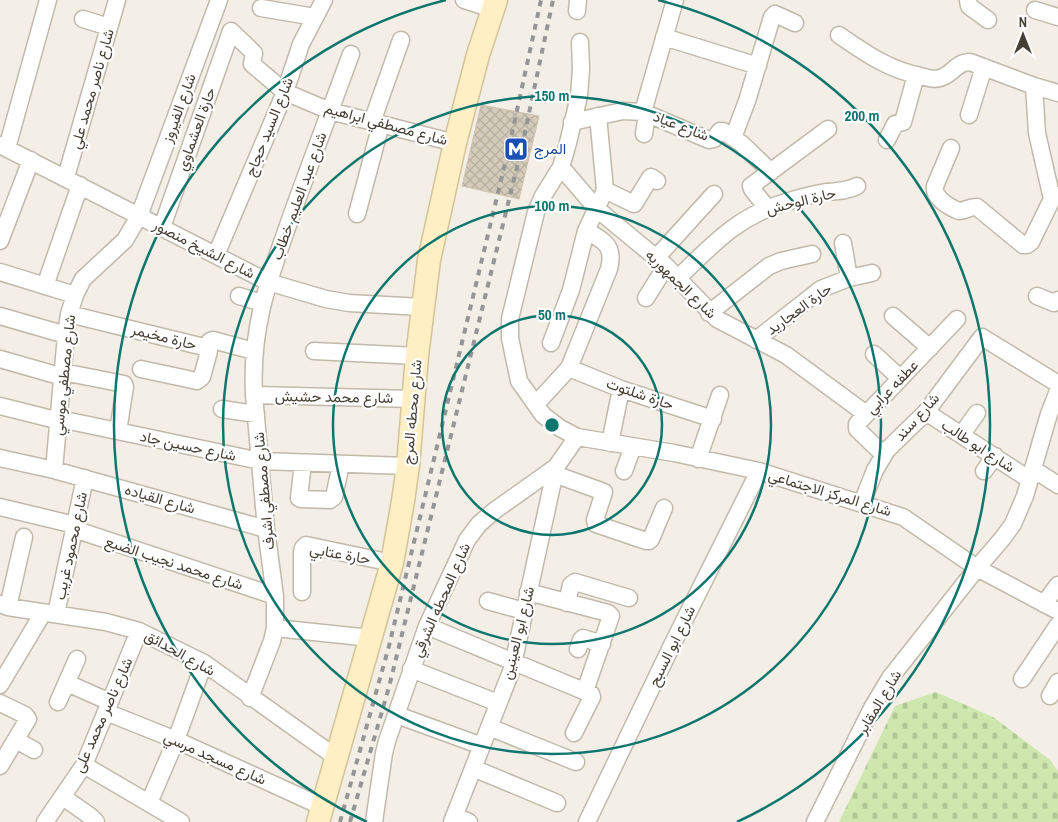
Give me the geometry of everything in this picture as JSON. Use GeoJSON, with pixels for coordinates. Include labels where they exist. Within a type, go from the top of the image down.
{"type":"FeatureCollection","features":[{"type":"Feature","properties":{"kind":"main road","name":"شارع محطه المرج"},"geometry":{"type":"LineString","coordinates":[[321,815],[392,563],[408,466],[417,356],[429,260],[455,143],[478,55],[494,5]]}},
{"type":"Feature","properties":{"kind":"street"},"geometry":{"type":"LineString","coordinates":[[3,146],[48,0]]}},
{"type":"Feature","properties":{"kind":"street","name":"شارع ناصر محمد علي"},"geometry":{"type":"LineString","coordinates":[[45,286],[73,181],[117,0]]}},
{"type":"Feature","properties":{"kind":"street","name":"شارع الفيروز"},"geometry":{"type":"LineString","coordinates":[[139,216],[219,0]]}},
{"type":"Feature","properties":{"kind":"street","name":"شارع السيد حجاج"},"geometry":{"type":"LineString","coordinates":[[216,255],[285,92],[294,60],[324,0]]}},
{"type":"Feature","properties":{"kind":"street"},"geometry":{"type":"LineString","coordinates":[[464,0],[494,5]]}},
{"type":"Feature","properties":{"kind":"street"},"geometry":{"type":"LineString","coordinates":[[644,134],[645,113],[664,37],[676,0]]}},
{"type":"Feature","properties":{"kind":"street"},"geometry":{"type":"LineString","coordinates":[[968,0],[969,6],[988,20]]}},
{"type":"Feature","properties":{"kind":"street"},"geometry":{"type":"LineString","coordinates":[[261,8],[316,17]]}},
{"type":"Feature","properties":{"kind":"street"},"geometry":{"type":"LineString","coordinates":[[1035,10],[1058,17]]}},
{"type":"Feature","properties":{"kind":"street"},"geometry":{"type":"LineString","coordinates":[[771,172],[742,144],[733,138],[747,101],[772,17],[775,14],[779,15],[795,23]]}},
{"type":"Feature","properties":{"kind":"street"},"geometry":{"type":"LineString","coordinates":[[82,19],[109,27]]}},
{"type":"Feature","properties":{"kind":"street","name":"شارع مصطفي ابراهيم"},"geometry":{"type":"LineString","coordinates":[[231,31],[254,53],[252,64],[285,92],[330,111],[455,143]]}},
{"type":"Feature","properties":{"kind":"street","name":"حارة العشماوي"},"geometry":{"type":"LineString","coordinates":[[162,227],[231,31]]}},
{"type":"Feature","properties":{"kind":"street"},"geometry":{"type":"LineString","coordinates":[[839,35],[875,60],[899,71],[932,79],[941,78],[964,62],[970,62],[1058,93]]}},
{"type":"Feature","properties":{"kind":"street"},"geometry":{"type":"LineString","coordinates":[[664,37],[758,66]]}},
{"type":"Feature","properties":{"kind":"street"},"geometry":{"type":"LineString","coordinates":[[357,214],[376,123],[401,40]]}},
{"type":"Feature","properties":{"kind":"street"},"geometry":{"type":"LineString","coordinates":[[577,436],[560,428],[543,415],[520,381],[510,338],[510,319],[536,212],[543,196],[561,167],[568,143],[579,96],[580,42]]}},
{"type":"Feature","properties":{"kind":"street","name":"شارع عبد العليم خطاب"},"geometry":{"type":"LineString","coordinates":[[268,282],[351,54]]}},
{"type":"Feature","properties":{"kind":"street"},"geometry":{"type":"LineString","coordinates":[[969,115],[984,67]]}},
{"type":"Feature","properties":{"kind":"street"},"geometry":{"type":"LineString","coordinates":[[887,140],[894,124],[903,122],[916,75]]}},
{"type":"Feature","properties":{"kind":"street"},"geometry":{"type":"LineString","coordinates":[[951,148],[935,186],[936,196],[959,210],[977,207],[1022,245],[1027,245],[1031,242],[1055,197],[1037,133],[1034,86]]}},
{"type":"Feature","properties":{"kind":"street","name":"شارع عياد"},"geometry":{"type":"LineString","coordinates":[[572,122],[623,111],[645,113],[709,140],[714,139],[720,131],[724,131],[733,138]]}},
{"type":"Feature","properties":{"kind":"street"},"geometry":{"type":"LineString","coordinates":[[551,343],[571,290],[586,231],[605,190],[598,116]]}},
{"type":"Feature","properties":{"kind":"street"},"geometry":{"type":"LineString","coordinates":[[767,208],[751,188],[828,129]]}},
{"type":"Feature","properties":{"kind":"street","name":"شارع الشيخ منصور"},"geometry":{"type":"LineString","coordinates":[[3,146],[268,282],[326,300],[422,307]]}},
{"type":"Feature","properties":{"kind":"street"},"geometry":{"type":"LineString","coordinates":[[1,233],[31,160]]}},
{"type":"Feature","properties":{"kind":"street","name":"شارع الجمهوريه"},"geometry":{"type":"LineString","coordinates":[[561,167],[597,209],[661,262],[709,313],[726,325],[786,355],[866,414]]}},
{"type":"Feature","properties":{"kind":"street"},"geometry":{"type":"LineString","coordinates":[[605,190],[634,204],[650,178],[657,181]]}},
{"type":"Feature","properties":{"kind":"street","name":"حارة الوحش"},"geometry":{"type":"LineString","coordinates":[[678,278],[726,233],[742,221],[767,208],[826,192],[850,190],[857,186]]}},
{"type":"Feature","properties":{"kind":"street"},"geometry":{"type":"LineString","coordinates":[[646,298],[661,262],[714,194]]}},
{"type":"Feature","properties":{"kind":"street","name":"شارع مصطفي موسي"},"geometry":{"type":"LineString","coordinates":[[54,470],[60,420],[66,335],[74,295],[83,279],[125,240],[139,216]]}},
{"type":"Feature","properties":{"kind":"street"},"geometry":{"type":"LineString","coordinates":[[536,404],[569,368],[611,261],[608,246],[602,239],[586,231]]}},
{"type":"Feature","properties":{"kind":"street"},"geometry":{"type":"LineString","coordinates":[[844,243],[848,278]]}},
{"type":"Feature","properties":{"kind":"street"},"geometry":{"type":"LineString","coordinates":[[709,313],[769,266],[780,261],[812,254]]}},
{"type":"Feature","properties":{"kind":"street"},"geometry":{"type":"LineString","coordinates":[[0,272],[74,295]]}},
{"type":"Feature","properties":{"kind":"street","name":"حارة العجاريد"},"geometry":{"type":"LineString","coordinates":[[756,340],[821,289],[848,278],[872,273]]}},
{"type":"Feature","properties":{"kind":"street","name":"شارع مصطفي اشرف"},"geometry":{"type":"LineString","coordinates":[[250,698],[272,641],[275,628],[274,596],[254,395],[254,351],[262,303],[268,282]]}},
{"type":"Feature","properties":{"kind":"street"},"geometry":{"type":"LineString","coordinates":[[239,296],[262,303]]}},
{"type":"Feature","properties":{"kind":"street"},"geometry":{"type":"LineString","coordinates":[[1037,296],[1054,303],[1058,300]]}},
{"type":"Feature","properties":{"kind":"street","name":"حارة مخيمر"},"geometry":{"type":"LineString","coordinates":[[69,314],[208,347],[210,341],[213,340],[254,351]]}},
{"type":"Feature","properties":{"kind":"street"},"geometry":{"type":"LineString","coordinates":[[0,316],[66,335]]}},
{"type":"Feature","properties":{"kind":"street"},"geometry":{"type":"LineString","coordinates":[[893,316],[930,348]]}},
{"type":"Feature","properties":{"kind":"street","name":"عطفه عرابي"},"geometry":{"type":"LineString","coordinates":[[884,456],[857,429],[857,424],[958,319]]}},
{"type":"Feature","properties":{"kind":"street","name":"شارع سند"},"geometry":{"type":"LineString","coordinates":[[862,503],[875,470],[884,456],[926,412],[982,337],[1058,384]]}},
{"type":"Feature","properties":{"kind":"street"},"geometry":{"type":"LineString","coordinates":[[141,369],[197,381],[202,376],[209,351],[208,347]]}},
{"type":"Feature","properties":{"kind":"street"},"geometry":{"type":"LineString","coordinates":[[314,350],[417,356]]}},
{"type":"Feature","properties":{"kind":"street"},"geometry":{"type":"LineString","coordinates":[[874,354],[900,378]]}},
{"type":"Feature","properties":{"kind":"street"},"geometry":{"type":"LineString","coordinates":[[0,359],[63,374],[124,384],[118,431]]}},
{"type":"Feature","properties":{"kind":"street","name":"حارة شلتوت"},"geometry":{"type":"LineString","coordinates":[[569,368],[621,389],[712,418]]}},
{"type":"Feature","properties":{"kind":"street"},"geometry":{"type":"LineString","coordinates":[[610,443],[621,389]]}},
{"type":"Feature","properties":{"kind":"street","name":"شارع المقابر"},"geometry":{"type":"LineString","coordinates":[[815,822],[872,708],[890,678],[1013,524],[1025,496],[1058,390]]}},
{"type":"Feature","properties":{"kind":"street","name":"شارع محمد حشيش"},"geometry":{"type":"LineString","coordinates":[[254,395],[414,399]]}},
{"type":"Feature","properties":{"kind":"street"},"geometry":{"type":"LineString","coordinates":[[698,459],[720,395]]}},
{"type":"Feature","properties":{"kind":"street","name":"شارع حسين جاد"},"geometry":{"type":"LineString","coordinates":[[0,406],[260,461],[408,466]]}},
{"type":"Feature","properties":{"kind":"street"},"geometry":{"type":"LineString","coordinates":[[222,409],[256,414]]}},
{"type":"Feature","properties":{"kind":"street","name":"شارع ابو طالب"},"geometry":{"type":"LineString","coordinates":[[926,412],[995,456],[1032,475],[1058,485]]}},
{"type":"Feature","properties":{"kind":"street"},"geometry":{"type":"LineString","coordinates":[[962,434],[977,413]]}},
{"type":"Feature","properties":{"kind":"street","name":"شارع المركز الاجتماعي"},"geometry":{"type":"LineString","coordinates":[[577,436],[758,471],[903,517],[977,568],[1051,607]]}},
{"type":"Feature","properties":{"kind":"street","name":"شارع المحطه الشرقي"},"geometry":{"type":"LineString","coordinates":[[374,822],[384,753],[411,669],[426,626],[467,540],[479,524],[494,511],[555,470],[577,436]]}},
{"type":"Feature","properties":{"kind":"street"},"geometry":{"type":"LineString","coordinates":[[624,471],[633,446]]}},
{"type":"Feature","properties":{"kind":"street"},"geometry":{"type":"LineString","coordinates":[[984,471],[995,456]]}},
{"type":"Feature","properties":{"kind":"street","name":"شارع القياده"},"geometry":{"type":"LineString","coordinates":[[0,458],[85,478],[266,529]]}},
{"type":"Feature","properties":{"kind":"street"},"geometry":{"type":"LineString","coordinates":[[303,462],[298,497],[301,499],[330,500],[334,497],[341,464]]}},
{"type":"Feature","properties":{"kind":"street"},"geometry":{"type":"LineString","coordinates":[[555,470],[604,492],[595,520],[596,524],[649,541],[664,508]]}},
{"type":"Feature","properties":{"kind":"street","name":"شارع ابو العينين"},"geometry":{"type":"LineString","coordinates":[[459,820],[473,768],[514,662],[555,470]]}},
{"type":"Feature","properties":{"kind":"street","name":"شارع ابو السبح"},"geometry":{"type":"LineString","coordinates":[[593,820],[673,643],[758,471]]}},
{"type":"Feature","properties":{"kind":"street","name":"شارع محمود غريب"},"geometry":{"type":"LineString","coordinates":[[0,685],[49,614],[75,527],[85,478]]}},
{"type":"Feature","properties":{"kind":"street","name":"شارع محمد نجيب الضبع"},"geometry":{"type":"LineString","coordinates":[[0,507],[75,527],[274,596]]}},
{"type":"Feature","properties":{"kind":"street"},"geometry":{"type":"LineString","coordinates":[[4,605],[24,537]]}},
{"type":"Feature","properties":{"kind":"street","name":"حارة عتابي"},"geometry":{"type":"LineString","coordinates":[[302,592],[302,552],[306,545],[392,563]]}},
{"type":"Feature","properties":{"kind":"street"},"geometry":{"type":"LineString","coordinates":[[567,603],[571,585],[575,582],[629,598]]}},
{"type":"Feature","properties":{"kind":"street"},"geometry":{"type":"LineString","coordinates":[[1051,607],[1058,585]]}},
{"type":"Feature","properties":{"kind":"street"},"geometry":{"type":"LineString","coordinates":[[528,592],[610,615],[611,618],[585,691]]}},
{"type":"Feature","properties":{"kind":"street"},"geometry":{"type":"LineString","coordinates":[[488,601],[524,611]]}},
{"type":"Feature","properties":{"kind":"street","name":"شارع الحدائق"},"geometry":{"type":"LineString","coordinates":[[4,605],[106,622],[139,631],[204,663],[250,698],[337,758]]}},
{"type":"Feature","properties":{"kind":"street"},"geometry":{"type":"LineString","coordinates":[[1022,679],[1058,625]]}},
{"type":"Feature","properties":{"kind":"street"},"geometry":{"type":"LineString","coordinates":[[426,626],[592,694],[574,734]]}},
{"type":"Feature","properties":{"kind":"street"},"geometry":{"type":"LineString","coordinates":[[275,628],[371,638]]}},
{"type":"Feature","properties":{"kind":"street","name":"شارع ناصر محمد على"},"geometry":{"type":"LineString","coordinates":[[45,822],[84,765],[139,631]]}},
{"type":"Feature","properties":{"kind":"street"},"geometry":{"type":"LineString","coordinates":[[578,649],[580,640],[583,638],[602,644]]}},
{"type":"Feature","properties":{"kind":"street"},"geometry":{"type":"LineString","coordinates":[[58,702],[77,659]]}},
{"type":"Feature","properties":{"kind":"street"},"geometry":{"type":"LineString","coordinates":[[149,803],[176,740],[204,663]]}},
{"type":"Feature","properties":{"kind":"street"},"geometry":{"type":"LineString","coordinates":[[411,669],[498,703]]}},
{"type":"Feature","properties":{"kind":"street","name":"شارع مسجد مرسي"},"geometry":{"type":"LineString","coordinates":[[67,683],[108,707],[321,815]]}},
{"type":"Feature","properties":{"kind":"street"},"geometry":{"type":"LineString","coordinates":[[0,703],[25,715],[28,719],[0,766]]}},
{"type":"Feature","properties":{"kind":"street"},"geometry":{"type":"LineString","coordinates":[[397,715],[482,746]]}},
{"type":"Feature","properties":{"kind":"street"},"geometry":{"type":"LineString","coordinates":[[489,727],[576,762]]}},
{"type":"Feature","properties":{"kind":"street"},"geometry":{"type":"LineString","coordinates":[[16,740],[34,750]]}},
{"type":"Feature","properties":{"kind":"street"},"geometry":{"type":"LineString","coordinates":[[84,765],[180,822]]}},
{"type":"Feature","properties":{"kind":"street"},"geometry":{"type":"LineString","coordinates":[[473,768],[558,803]]}},
{"type":"Feature","properties":{"kind":"street"},"geometry":{"type":"LineString","coordinates":[[63,797],[96,822]]}},
{"type":"Feature","properties":{"kind":"green space"},"geometry":{"type":"Polygon","coordinates":[[[936,692],[993,717],[1050,760],[1058,771],[1058,822],[839,822],[895,706],[936,692]]]}},
{"type":"Feature","properties":{"kind":"building"},"geometry":{"type":"Polygon","coordinates":[[[481,105],[539,116],[519,199],[462,186],[481,105]]]}},
{"type":"Feature","properties":{"kind":"railway"},"geometry":{"type":"LineString","coordinates":[[340,822],[389,646],[509,147],[541,0]]}},
{"type":"Feature","properties":{"kind":"railway"},"geometry":{"type":"LineString","coordinates":[[350,822],[389,687],[521,151],[553,0]]}},
{"type":"Feature","properties":{"kind":"place","name":"المرج"},"geometry":{"type":"Point","coordinates":[516,149]}}]}
